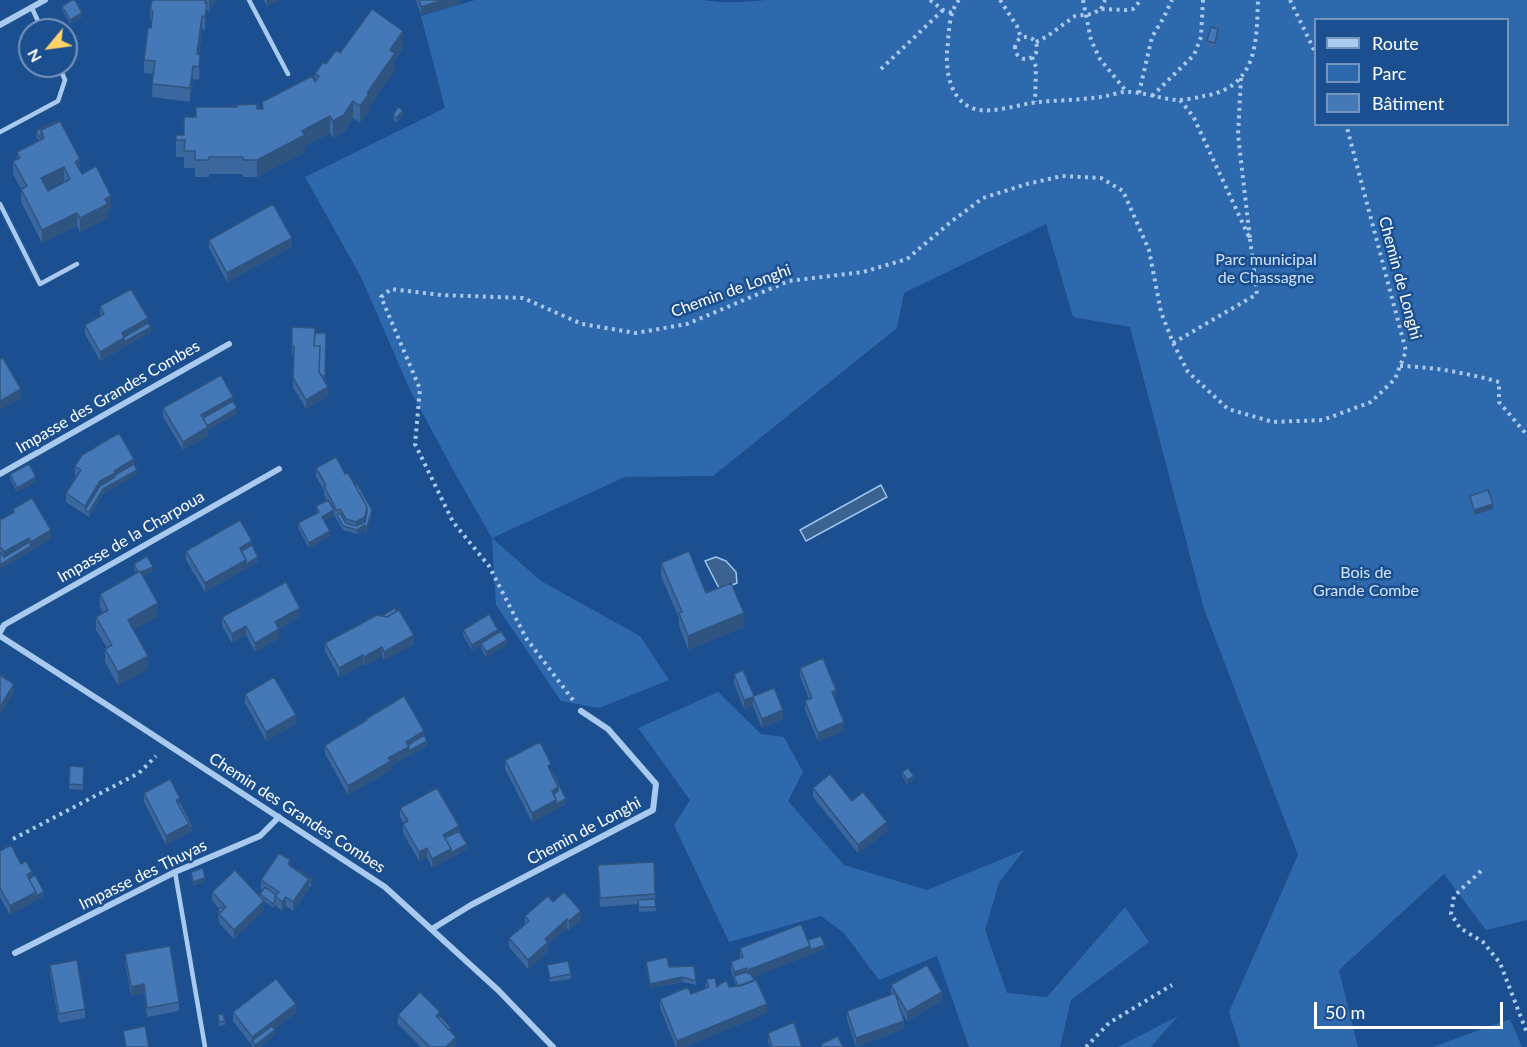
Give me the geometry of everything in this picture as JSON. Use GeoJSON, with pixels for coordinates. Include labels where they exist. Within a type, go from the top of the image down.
{"type":"FeatureCollection","features":[{"type":"Feature","properties":{"kind":"street"},"geometry":{"type":"LineString","coordinates":[[0,26],[45,0]]}},
{"type":"Feature","properties":{"kind":"street","name":"Impasse des Grandes Combes"},"geometry":{"type":"LineString","coordinates":[[0,474],[229,344]]}},
{"type":"Feature","properties":{"kind":"street","name":"Impasse de la Charpoua"},"geometry":{"type":"LineString","coordinates":[[0,632],[4,625],[279,469]]}},
{"type":"Feature","properties":{"kind":"street","name":"Chemin des Grandes Combes"},"geometry":{"type":"LineString","coordinates":[[0,636],[385,887],[498,990],[553,1047]]}},
{"type":"Feature","properties":{"kind":"street","name":"Chemin de Longhi"},"geometry":{"type":"LineString","coordinates":[[432,929],[471,905],[653,810],[656,784],[608,729],[581,711]]}},
{"type":"Feature","properties":{"kind":"street","name":"Impasse des Thuyas"},"geometry":{"type":"LineString","coordinates":[[15,953],[175,872],[260,836],[279,817]]}},
{"type":"Feature","properties":{"kind":"lane"},"geometry":{"type":"LineString","coordinates":[[249,0],[288,74]]}},
{"type":"Feature","properties":{"kind":"lane"},"geometry":{"type":"LineString","coordinates":[[32,8],[37,18]]}},
{"type":"Feature","properties":{"kind":"lane"},"geometry":{"type":"LineString","coordinates":[[0,132],[58,101],[64,78]]}},
{"type":"Feature","properties":{"kind":"lane"},"geometry":{"type":"LineString","coordinates":[[0,204],[40,284],[76,264]]}},
{"type":"Feature","properties":{"kind":"lane"},"geometry":{"type":"LineString","coordinates":[[175,872],[205,1047]]}},
{"type":"Feature","properties":{"kind":"path"},"geometry":{"type":"LineString","coordinates":[[930,0],[943,10],[952,13]]}},
{"type":"Feature","properties":{"kind":"path"},"geometry":{"type":"LineString","coordinates":[[959,0],[952,13],[947,54],[950,85],[965,104],[974,109],[986,111],[1035,102],[1105,97],[1126,91],[1179,100],[1208,96],[1225,90],[1240,78],[1249,64],[1257,37],[1258,0]]}},
{"type":"Feature","properties":{"kind":"path"},"geometry":{"type":"LineString","coordinates":[[1000,0],[1017,26],[1021,38]]}},
{"type":"Feature","properties":{"kind":"path"},"geometry":{"type":"LineString","coordinates":[[1083,0],[1091,40],[1100,58],[1126,91]]}},
{"type":"Feature","properties":{"kind":"path"},"geometry":{"type":"LineString","coordinates":[[1101,9],[1105,0]]}},
{"type":"Feature","properties":{"kind":"path"},"geometry":{"type":"LineString","coordinates":[[1036,42],[1076,16],[1092,14],[1101,9],[1133,9],[1141,0]]}},
{"type":"Feature","properties":{"kind":"path"},"geometry":{"type":"LineString","coordinates":[[1139,93],[1152,37],[1172,0]]}},
{"type":"Feature","properties":{"kind":"path"},"geometry":{"type":"LineString","coordinates":[[1152,96],[1194,55],[1202,37],[1203,0]]}},
{"type":"Feature","properties":{"kind":"path"},"geometry":{"type":"LineString","coordinates":[[1290,0],[1314,50]]}},
{"type":"Feature","properties":{"kind":"path"},"geometry":{"type":"LineString","coordinates":[[881,69],[943,10]]}},
{"type":"Feature","properties":{"kind":"path"},"geometry":{"type":"LineString","coordinates":[[1021,38],[1031,38],[1036,42],[1037,49],[1032,57],[1022,58],[1018,55],[1016,46],[1017,41],[1021,38]]}},
{"type":"Feature","properties":{"kind":"path"},"geometry":{"type":"LineString","coordinates":[[1032,57],[1036,67],[1035,102]]}},
{"type":"Feature","properties":{"kind":"path"},"geometry":{"type":"LineString","coordinates":[[1173,343],[1257,294],[1238,135],[1240,78]]}},
{"type":"Feature","properties":{"kind":"path"},"geometry":{"type":"LineString","coordinates":[[1179,100],[1193,116],[1250,240]]}},
{"type":"Feature","properties":{"kind":"path","name":"Chemin de Longhi"},"geometry":{"type":"LineString","coordinates":[[581,711],[526,638],[489,566],[453,522],[415,444],[420,389],[381,297],[391,289],[441,295],[523,298],[582,324],[636,333],[687,324],[789,281],[863,272],[907,259],[983,198],[1062,176],[1101,178],[1123,191],[1149,250],[1161,312],[1188,372],[1228,409],[1273,423],[1323,420],[1371,402],[1395,379],[1406,351],[1347,126]]}},
{"type":"Feature","properties":{"kind":"path"},"geometry":{"type":"LineString","coordinates":[[1400,366],[1427,367],[1499,382],[1499,402],[1527,435]]}},
{"type":"Feature","properties":{"kind":"path"},"geometry":{"type":"LineString","coordinates":[[13,839],[139,773],[167,744]]}},
{"type":"Feature","properties":{"kind":"path"},"geometry":{"type":"LineString","coordinates":[[1481,871],[1454,896],[1451,914],[1460,928],[1483,942],[1500,963],[1527,1034]]}},
{"type":"Feature","properties":{"kind":"path"},"geometry":{"type":"LineString","coordinates":[[1086,1047],[1109,1023],[1172,985]]}},
{"type":"Feature","properties":{"kind":"green space"},"geometry":{"type":"Polygon","coordinates":[[[475,0],[743,2],[766,0],[1527,0],[1527,920],[1486,930],[1444,874],[1339,970],[1358,1047],[1240,1047],[1229,1012],[1298,855],[1204,609],[1130,327],[1073,317],[1046,224],[904,293],[897,328],[713,476],[625,477],[492,538],[410,390],[361,277],[305,177],[445,108],[421,16],[475,0]]]}},
{"type":"Feature","properties":{"kind":"green space"},"geometry":{"type":"Polygon","coordinates":[[[492,538],[541,581],[640,636],[669,680],[599,708],[561,701],[496,605],[492,538]]]}},
{"type":"Feature","properties":{"kind":"green space"},"geometry":{"type":"Polygon","coordinates":[[[718,692],[761,734],[784,737],[803,772],[788,801],[844,865],[927,890],[1024,850],[999,883],[985,930],[1007,993],[1047,997],[1125,907],[1149,942],[1071,1000],[1060,1047],[969,1047],[937,956],[879,980],[844,933],[821,916],[729,942],[674,825],[690,800],[638,728],[718,692]]]}},
{"type":"Feature","properties":{"kind":"green space"},"geometry":{"type":"Polygon","coordinates":[[[1178,1016],[1151,1047],[1118,1047],[1178,1016]]]}},
{"type":"Feature","properties":{"kind":"green space"},"geometry":{"type":"Polygon","coordinates":[[[1510,1019],[1522,1047],[1433,1047],[1510,1019]]]}},
{"type":"Feature","properties":{"kind":"shaded area"},"geometry":{"type":"Polygon","coordinates":[[[881,485],[887,497],[806,541],[800,530],[881,485]]]}},
{"type":"Feature","properties":{"kind":"shaded area"},"geometry":{"type":"Polygon","coordinates":[[[716,557],[726,561],[736,572],[737,583],[720,590],[705,561],[716,557]]]}},
{"type":"Feature","properties":{"kind":"building"},"geometry":{"type":"Polygon","coordinates":[[[75,0],[82,13],[69,18],[62,6],[75,0]]]}},
{"type":"Feature","properties":{"kind":"building"},"geometry":{"type":"Polygon","coordinates":[[[152,0],[205,0],[207,3],[205,17],[202,16],[197,54],[200,55],[199,67],[193,66],[190,88],[152,84],[155,61],[144,60],[148,28],[151,28],[152,0]]]}},
{"type":"Feature","properties":{"kind":"building"},"geometry":{"type":"Polygon","coordinates":[[[419,0],[443,0],[421,7],[419,0]]]}},
{"type":"Feature","properties":{"kind":"building"},"geometry":{"type":"Polygon","coordinates":[[[372,9],[403,31],[390,50],[395,53],[360,106],[353,101],[344,115],[333,121],[330,116],[302,131],[305,135],[257,160],[243,160],[243,157],[209,157],[209,160],[195,160],[195,151],[184,151],[185,140],[176,140],[176,135],[184,135],[184,117],[196,117],[196,107],[237,107],[236,105],[257,104],[257,109],[263,109],[262,102],[312,76],[315,82],[319,76],[315,74],[323,62],[326,64],[336,50],[340,53],[372,9]]]}},
{"type":"Feature","properties":{"kind":"building"},"geometry":{"type":"Polygon","coordinates":[[[1211,27],[1218,29],[1215,43],[1207,41],[1211,27]]]}},
{"type":"Feature","properties":{"kind":"building"},"geometry":{"type":"Polygon","coordinates":[[[398,107],[403,110],[397,118],[393,115],[398,107]]]}},
{"type":"Feature","properties":{"kind":"building"},"geometry":{"type":"Polygon","coordinates":[[[56,121],[41,130],[41,139],[36,131],[56,121]]]}},
{"type":"Feature","properties":{"kind":"building"},"geometry":{"type":"Polygon","coordinates":[[[60,121],[80,159],[75,162],[82,174],[96,166],[111,196],[105,199],[108,204],[80,218],[77,213],[42,230],[21,189],[27,186],[13,161],[20,158],[17,152],[44,138],[41,130],[60,121]],[[64,167],[41,178],[48,191],[70,179],[64,167]]]}},
{"type":"Feature","properties":{"kind":"building"},"geometry":{"type":"Polygon","coordinates":[[[273,204],[292,238],[227,273],[209,240],[273,204]]]}},
{"type":"Feature","properties":{"kind":"building"},"geometry":{"type":"Polygon","coordinates":[[[131,289],[148,318],[122,333],[124,338],[100,352],[85,325],[104,314],[100,306],[131,289]]]}},
{"type":"Feature","properties":{"kind":"building"},"geometry":{"type":"Polygon","coordinates":[[[148,323],[151,327],[124,342],[124,337],[148,323]]]}},
{"type":"Feature","properties":{"kind":"building"},"geometry":{"type":"Polygon","coordinates":[[[292,327],[315,328],[314,346],[320,346],[319,372],[328,387],[306,400],[293,378],[292,327]]]}},
{"type":"Feature","properties":{"kind":"building"},"geometry":{"type":"Polygon","coordinates":[[[315,333],[326,333],[325,376],[319,372],[320,346],[314,346],[315,333]]]}},
{"type":"Feature","properties":{"kind":"building"},"geometry":{"type":"Polygon","coordinates":[[[3,358],[21,389],[0,401],[0,359],[3,358]]]}},
{"type":"Feature","properties":{"kind":"building"},"geometry":{"type":"Polygon","coordinates":[[[221,375],[233,397],[201,415],[208,427],[183,442],[163,408],[221,375]]]}},
{"type":"Feature","properties":{"kind":"building"},"geometry":{"type":"Polygon","coordinates":[[[233,401],[237,408],[207,426],[203,418],[233,401]]]}},
{"type":"Feature","properties":{"kind":"building"},"geometry":{"type":"Polygon","coordinates":[[[119,433],[134,459],[100,481],[85,506],[66,493],[81,470],[75,466],[82,455],[119,433]]]}},
{"type":"Feature","properties":{"kind":"building"},"geometry":{"type":"Polygon","coordinates":[[[336,457],[367,507],[365,517],[356,522],[346,519],[340,509],[337,511],[316,468],[336,457]]]}},
{"type":"Feature","properties":{"kind":"building"},"geometry":{"type":"Polygon","coordinates":[[[29,464],[36,477],[17,488],[10,474],[29,464]]]}},
{"type":"Feature","properties":{"kind":"building"},"geometry":{"type":"Polygon","coordinates":[[[134,464],[137,470],[103,489],[89,512],[85,510],[100,486],[134,464]]]}},
{"type":"Feature","properties":{"kind":"building"},"geometry":{"type":"Polygon","coordinates":[[[357,484],[372,510],[366,530],[365,525],[357,530],[343,526],[337,515],[340,513],[346,523],[356,526],[365,522],[367,507],[355,485],[357,484]]]}},
{"type":"Feature","properties":{"kind":"building"},"geometry":{"type":"Polygon","coordinates":[[[1488,490],[1493,504],[1474,510],[1470,496],[1488,490]]]}},
{"type":"Feature","properties":{"kind":"building"},"geometry":{"type":"Polygon","coordinates":[[[32,498],[51,530],[31,542],[29,538],[4,552],[2,548],[0,549],[0,520],[32,498]]]}},
{"type":"Feature","properties":{"kind":"building"},"geometry":{"type":"Polygon","coordinates":[[[328,500],[334,510],[322,517],[330,531],[309,543],[298,523],[319,512],[316,506],[328,500]]]}},
{"type":"Feature","properties":{"kind":"building"},"geometry":{"type":"Polygon","coordinates":[[[240,520],[252,541],[240,548],[246,560],[205,583],[186,551],[240,520]]]}},
{"type":"Feature","properties":{"kind":"building"},"geometry":{"type":"Polygon","coordinates":[[[29,542],[31,546],[0,565],[1,553],[4,557],[29,542]]]}},
{"type":"Feature","properties":{"kind":"building"},"geometry":{"type":"Polygon","coordinates":[[[252,545],[258,557],[246,564],[241,551],[252,545]]]}},
{"type":"Feature","properties":{"kind":"building"},"geometry":{"type":"Polygon","coordinates":[[[689,551],[706,593],[731,583],[744,613],[688,636],[679,613],[682,612],[661,563],[689,551]]]}},
{"type":"Feature","properties":{"kind":"building"},"geometry":{"type":"Polygon","coordinates":[[[147,556],[153,567],[138,572],[134,564],[147,556]]]}},
{"type":"Feature","properties":{"kind":"building"},"geometry":{"type":"Polygon","coordinates":[[[140,571],[158,603],[128,620],[148,656],[118,672],[105,649],[112,645],[96,617],[108,610],[100,594],[140,571]]]}},
{"type":"Feature","properties":{"kind":"building"},"geometry":{"type":"Polygon","coordinates":[[[286,582],[300,608],[275,622],[279,629],[255,643],[246,626],[232,634],[222,617],[286,582]]]}},
{"type":"Feature","properties":{"kind":"building"},"geometry":{"type":"Polygon","coordinates":[[[395,608],[397,611],[387,617],[382,616],[395,608]]]}},
{"type":"Feature","properties":{"kind":"building"},"geometry":{"type":"Polygon","coordinates":[[[399,610],[414,635],[384,652],[382,647],[339,668],[325,643],[377,615],[387,617],[399,610]]]}},
{"type":"Feature","properties":{"kind":"building"},"geometry":{"type":"Polygon","coordinates":[[[489,614],[498,630],[472,645],[463,630],[489,614]]]}},
{"type":"Feature","properties":{"kind":"building"},"geometry":{"type":"Polygon","coordinates":[[[501,631],[507,640],[486,652],[481,643],[501,631]]]}},
{"type":"Feature","properties":{"kind":"building"},"geometry":{"type":"Polygon","coordinates":[[[823,658],[836,690],[832,692],[844,722],[818,733],[805,701],[812,698],[800,668],[823,658]]]}},
{"type":"Feature","properties":{"kind":"building"},"geometry":{"type":"Polygon","coordinates":[[[743,670],[754,696],[774,688],[783,710],[762,719],[753,697],[744,700],[734,674],[743,670]]]}},
{"type":"Feature","properties":{"kind":"building"},"geometry":{"type":"Polygon","coordinates":[[[0,675],[14,684],[0,707],[0,675]]]}},
{"type":"Feature","properties":{"kind":"building"},"geometry":{"type":"Polygon","coordinates":[[[274,677],[296,715],[266,732],[245,694],[274,677]]]}},
{"type":"Feature","properties":{"kind":"building"},"geometry":{"type":"Polygon","coordinates":[[[404,696],[424,731],[406,742],[409,747],[388,758],[391,761],[348,786],[325,745],[404,696]]]}},
{"type":"Feature","properties":{"kind":"building"},"geometry":{"type":"Polygon","coordinates":[[[424,735],[427,741],[409,751],[408,745],[424,735]]]}},
{"type":"Feature","properties":{"kind":"building"},"geometry":{"type":"Polygon","coordinates":[[[540,742],[551,764],[548,766],[558,787],[552,791],[556,800],[532,813],[505,760],[540,742]]]}},
{"type":"Feature","properties":{"kind":"building"},"geometry":{"type":"Polygon","coordinates":[[[70,766],[84,767],[83,785],[69,784],[70,766]]]}},
{"type":"Feature","properties":{"kind":"building"},"geometry":{"type":"Polygon","coordinates":[[[908,768],[914,776],[907,780],[902,772],[908,768]]]}},
{"type":"Feature","properties":{"kind":"building"},"geometry":{"type":"Polygon","coordinates":[[[551,769],[566,799],[556,804],[554,794],[558,791],[558,787],[551,769]]]}},
{"type":"Feature","properties":{"kind":"building"},"geometry":{"type":"Polygon","coordinates":[[[830,774],[852,801],[863,792],[887,822],[858,845],[813,788],[830,774]]]}},
{"type":"Feature","properties":{"kind":"building"},"geometry":{"type":"Polygon","coordinates":[[[170,779],[180,798],[176,800],[189,824],[166,836],[144,793],[170,779]]]}},
{"type":"Feature","properties":{"kind":"building"},"geometry":{"type":"Polygon","coordinates":[[[437,788],[459,826],[443,835],[451,849],[432,859],[427,848],[419,852],[403,824],[408,821],[400,808],[437,788]]]}},
{"type":"Feature","properties":{"kind":"building"},"geometry":{"type":"Polygon","coordinates":[[[180,802],[192,826],[189,828],[178,804],[180,802]]]}},
{"type":"Feature","properties":{"kind":"building"},"geometry":{"type":"Polygon","coordinates":[[[459,831],[467,844],[451,853],[445,838],[459,831]]]}},
{"type":"Feature","properties":{"kind":"building"},"geometry":{"type":"Polygon","coordinates":[[[11,845],[21,864],[26,861],[32,872],[27,875],[36,892],[10,906],[0,888],[0,851],[11,845]]]}},
{"type":"Feature","properties":{"kind":"building"},"geometry":{"type":"Polygon","coordinates":[[[279,853],[290,860],[288,864],[309,879],[293,902],[286,897],[282,902],[275,896],[279,892],[261,880],[279,853]]]}},
{"type":"Feature","properties":{"kind":"building"},"geometry":{"type":"Polygon","coordinates":[[[654,862],[655,894],[600,898],[598,865],[654,862]]]}},
{"type":"Feature","properties":{"kind":"building"},"geometry":{"type":"Polygon","coordinates":[[[290,865],[312,879],[309,883],[309,879],[290,865]]]}},
{"type":"Feature","properties":{"kind":"building"},"geometry":{"type":"Polygon","coordinates":[[[203,868],[205,878],[193,882],[191,872],[203,868]]]}},
{"type":"Feature","properties":{"kind":"building"},"geometry":{"type":"Polygon","coordinates":[[[235,870],[264,901],[234,930],[219,914],[226,907],[212,892],[235,870]]]}},
{"type":"Feature","properties":{"kind":"building"},"geometry":{"type":"Polygon","coordinates":[[[35,875],[44,892],[36,896],[29,879],[35,875]]]}},
{"type":"Feature","properties":{"kind":"building"},"geometry":{"type":"Polygon","coordinates":[[[265,887],[276,895],[273,904],[260,894],[265,887]]]}},
{"type":"Feature","properties":{"kind":"building"},"geometry":{"type":"Polygon","coordinates":[[[564,892],[581,911],[569,921],[567,919],[545,939],[548,942],[528,960],[509,938],[529,921],[525,916],[548,896],[553,902],[564,892]]]}},
{"type":"Feature","properties":{"kind":"building"},"geometry":{"type":"Polygon","coordinates":[[[655,899],[656,907],[639,907],[638,900],[655,899]]]}},
{"type":"Feature","properties":{"kind":"building"},"geometry":{"type":"Polygon","coordinates":[[[801,924],[810,946],[748,970],[747,968],[734,972],[731,962],[743,957],[740,948],[801,924]]]}},
{"type":"Feature","properties":{"kind":"building"},"geometry":{"type":"Polygon","coordinates":[[[821,936],[825,945],[810,950],[808,940],[821,936]]]}},
{"type":"Feature","properties":{"kind":"building"},"geometry":{"type":"Polygon","coordinates":[[[170,946],[179,1002],[147,1008],[144,984],[131,987],[125,954],[170,946]]]}},
{"type":"Feature","properties":{"kind":"building"},"geometry":{"type":"Polygon","coordinates":[[[667,957],[669,967],[694,966],[696,981],[682,977],[650,984],[646,962],[667,957]]]}},
{"type":"Feature","properties":{"kind":"building"},"geometry":{"type":"Polygon","coordinates":[[[77,960],[85,1009],[59,1014],[50,965],[77,960]]]}},
{"type":"Feature","properties":{"kind":"building"},"geometry":{"type":"Polygon","coordinates":[[[568,961],[571,974],[550,978],[547,965],[568,961]]]}},
{"type":"Feature","properties":{"kind":"building"},"geometry":{"type":"Polygon","coordinates":[[[927,965],[942,992],[907,1012],[891,985],[927,965]]]}},
{"type":"Feature","properties":{"kind":"building"},"geometry":{"type":"Polygon","coordinates":[[[747,972],[754,980],[738,986],[734,976],[747,972]]]}},
{"type":"Feature","properties":{"kind":"building"},"geometry":{"type":"Polygon","coordinates":[[[715,978],[717,987],[727,981],[729,987],[756,980],[767,1004],[677,1041],[660,999],[688,987],[691,994],[709,987],[706,979],[715,978]]]}},
{"type":"Feature","properties":{"kind":"building"},"geometry":{"type":"Polygon","coordinates":[[[276,979],[296,1004],[252,1037],[233,1012],[276,979]]]}},
{"type":"Feature","properties":{"kind":"building"},"geometry":{"type":"Polygon","coordinates":[[[420,992],[440,1012],[436,1016],[456,1037],[446,1047],[430,1047],[398,1015],[420,992]]]}},
{"type":"Feature","properties":{"kind":"building"},"geometry":{"type":"Polygon","coordinates":[[[895,993],[904,1021],[856,1038],[847,1011],[895,993]]]}},
{"type":"Feature","properties":{"kind":"building"},"geometry":{"type":"Polygon","coordinates":[[[223,1014],[225,1021],[219,1022],[218,1015],[223,1014]]]}},
{"type":"Feature","properties":{"kind":"building"},"geometry":{"type":"Polygon","coordinates":[[[440,1016],[451,1028],[449,1030],[438,1018],[440,1016]]]}},
{"type":"Feature","properties":{"kind":"building"},"geometry":{"type":"Polygon","coordinates":[[[794,1022],[802,1047],[772,1047],[768,1033],[794,1022]]]}},
{"type":"Feature","properties":{"kind":"building"},"geometry":{"type":"Polygon","coordinates":[[[145,1026],[149,1047],[126,1047],[123,1031],[145,1026]]]}},
{"type":"Feature","properties":{"kind":"building"},"geometry":{"type":"Polygon","coordinates":[[[272,1026],[275,1030],[255,1045],[252,1041],[272,1026]]]}},
{"type":"Feature","properties":{"kind":"building"},"geometry":{"type":"Polygon","coordinates":[[[838,1036],[843,1047],[822,1047],[821,1044],[838,1036]]]}},
{"type":"Feature","properties":{"kind":"park label","name":"Parc municipal de Chassagne"},"geometry":{"type":"Point","coordinates":[1266,269]}},
{"type":"Feature","properties":{"kind":"park label","name":"Bois de Grande Combe"},"geometry":{"type":"Point","coordinates":[1366,582]}}]}
